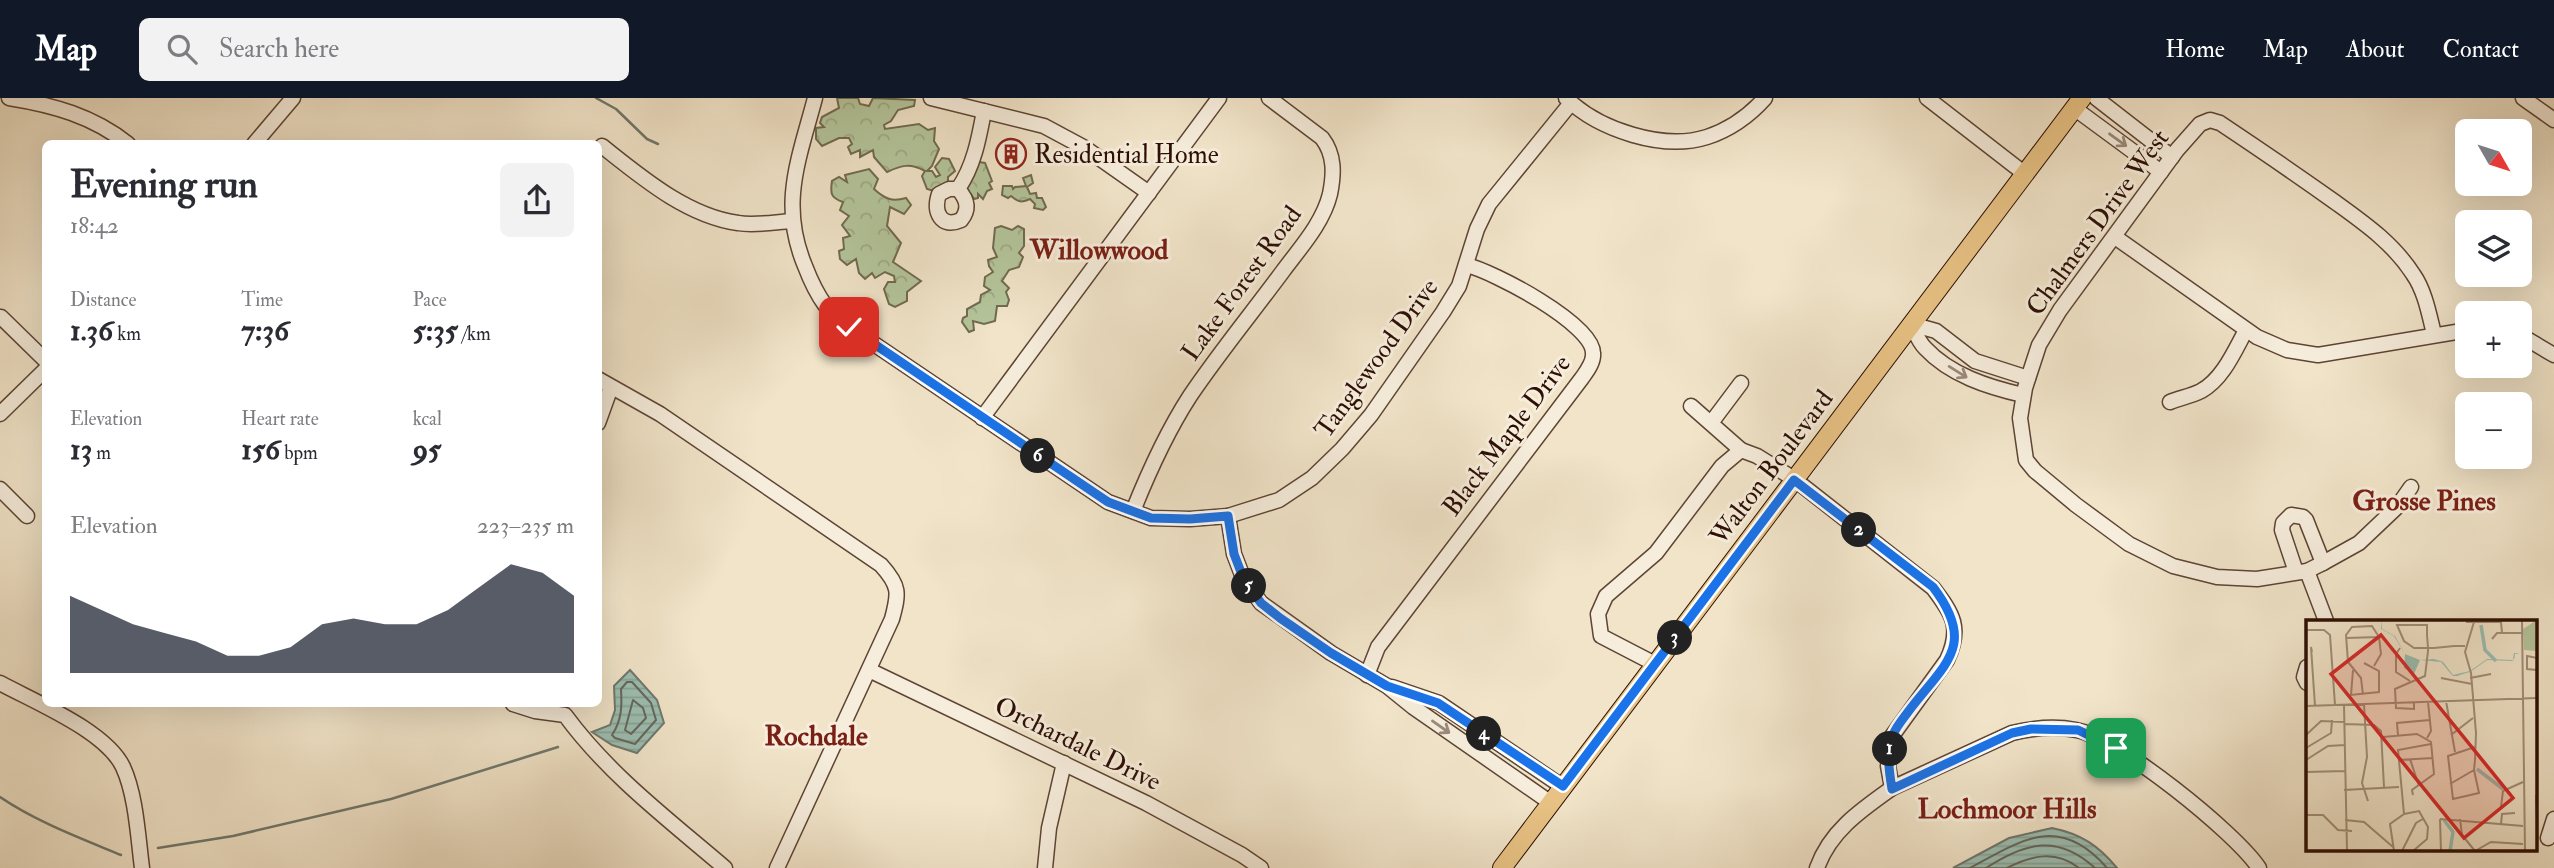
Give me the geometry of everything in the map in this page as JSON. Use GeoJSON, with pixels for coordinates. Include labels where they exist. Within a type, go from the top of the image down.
{"type":"FeatureCollection","features":[{"type":"Feature","properties":{"kind":"main road","name":"Walton Boulevard"},"geometry":{"type":"LineString","coordinates":[[1502,868],[2078,103]]}},
{"type":"Feature","properties":{"kind":"street"},"geometry":{"type":"LineString","coordinates":[[9,98],[82,115],[122,140]]}},
{"type":"Feature","properties":{"kind":"street"},"geometry":{"type":"LineString","coordinates":[[257,140],[293,98]]}},
{"type":"Feature","properties":{"kind":"street","name":"Tanglewood Drive"},"geometry":{"type":"LineString","coordinates":[[815,98],[793,186],[792,221],[801,257],[825,304],[849,327],[1108,502],[1151,518],[1190,519],[1228,516],[1279,500],[1312,478],[1342,449],[1371,415],[1459,286],[1477,229],[1489,204],[1569,100]]}},
{"type":"Feature","properties":{"kind":"street"},"geometry":{"type":"LineString","coordinates":[[931,98],[1044,126],[1066,136],[1149,193]]}},
{"type":"Feature","properties":{"kind":"street"},"geometry":{"type":"LineString","coordinates":[[982,418],[1219,98]]}},
{"type":"Feature","properties":{"kind":"street","name":"Lake Forest Road"},"geometry":{"type":"LineString","coordinates":[[1133,511],[1168,430],[1207,371],[1310,235],[1329,196],[1334,163],[1328,146],[1322,138],[1269,98]]}},
{"type":"Feature","properties":{"kind":"street"},"geometry":{"type":"LineString","coordinates":[[1569,100],[1594,118],[1635,137],[1683,142],[1707,137],[1732,126],[1750,114],[1765,98]]}},
{"type":"Feature","properties":{"kind":"street"},"geometry":{"type":"LineString","coordinates":[[1927,98],[2025,174]]}},
{"type":"Feature","properties":{"kind":"street"},"geometry":{"type":"LineString","coordinates":[[2096,98],[2172,157]]}},
{"type":"Feature","properties":{"kind":"street"},"geometry":{"type":"LineString","coordinates":[[2523,98],[2554,120]]}},
{"type":"Feature","properties":{"kind":"street"},"geometry":{"type":"LineString","coordinates":[[2078,103],[2161,172]]}},
{"type":"Feature","properties":{"kind":"street"},"geometry":{"type":"LineString","coordinates":[[958,189],[964,181],[978,144],[984,111]]}},
{"type":"Feature","properties":{"kind":"street","name":"Chalmers Drive West"},"geometry":{"type":"LineString","coordinates":[[2411,487],[2397,508],[2359,543],[2323,564],[2257,579],[2217,577],[2174,566],[2129,544],[2035,471],[2026,460],[2020,418],[2025,387],[2039,345],[2060,310],[2172,157],[2200,124],[2210,120],[2220,123],[2372,229],[2397,252],[2415,276],[2434,334]]}},
{"type":"Feature","properties":{"kind":"street"},"geometry":{"type":"LineString","coordinates":[[602,146],[686,205],[713,217],[740,224],[792,221]]}},
{"type":"Feature","properties":{"kind":"street"},"geometry":{"type":"LineString","coordinates":[[2115,237],[2246,330],[2287,350],[2318,355],[2455,332]]}},
{"type":"Feature","properties":{"kind":"street","name":"Black Maple Drive"},"geometry":{"type":"LineString","coordinates":[[1367,676],[1378,647],[1583,378],[1594,353],[1590,342],[1562,316],[1504,279],[1466,265]]}},
{"type":"Feature","properties":{"kind":"street"},"geometry":{"type":"LineString","coordinates":[[1,317],[42,357]]}},
{"type":"Feature","properties":{"kind":"street"},"geometry":{"type":"LineString","coordinates":[[1911,324],[1936,331],[1975,361],[2025,387]]}},
{"type":"Feature","properties":{"kind":"street"},"geometry":{"type":"LineString","coordinates":[[2170,402],[2202,391],[2212,382],[2225,366],[2246,330]]}},
{"type":"Feature","properties":{"kind":"street"},"geometry":{"type":"LineString","coordinates":[[2532,342],[2554,355]]}},
{"type":"Feature","properties":{"kind":"street"},"geometry":{"type":"LineString","coordinates":[[0,414],[42,373]]}},
{"type":"Feature","properties":{"kind":"street"},"geometry":{"type":"LineString","coordinates":[[602,381],[638,400],[881,565],[897,587],[898,597],[892,619],[777,868]]}},
{"type":"Feature","properties":{"kind":"street"},"geometry":{"type":"LineString","coordinates":[[1712,424],[1741,383]]}},
{"type":"Feature","properties":{"kind":"street"},"geometry":{"type":"LineString","coordinates":[[602,413],[611,387]]}},
{"type":"Feature","properties":{"kind":"street"},"geometry":{"type":"LineString","coordinates":[[1690,406],[1741,450],[1757,456],[1794,480],[1933,587],[1947,606],[1954,622],[1956,636],[1947,660],[1892,736],[1888,766],[1892,789]]}},
{"type":"Feature","properties":{"kind":"street"},"geometry":{"type":"LineString","coordinates":[[1655,664],[1601,636],[1598,614],[1606,596],[1656,553],[1722,466],[1741,450]]}},
{"type":"Feature","properties":{"kind":"street"},"geometry":{"type":"LineString","coordinates":[[0,489],[27,516]]}},
{"type":"Feature","properties":{"kind":"street"},"geometry":{"type":"LineString","coordinates":[[2323,564],[2306,520],[2291,515],[2283,523],[2282,530],[2326,620]]}},
{"type":"Feature","properties":{"kind":"street"},"geometry":{"type":"LineString","coordinates":[[1228,516],[1234,554],[1244,580],[1261,603],[1367,676],[1387,686],[1438,703],[1563,786]]}},
{"type":"Feature","properties":{"kind":"street","name":"Orchardale Drive"},"geometry":{"type":"LineString","coordinates":[[869,670],[1170,816],[1261,868]]}},
{"type":"Feature","properties":{"kind":"street"},"geometry":{"type":"LineString","coordinates":[[0,683],[42,706]]}},
{"type":"Feature","properties":{"kind":"street"},"geometry":{"type":"LineString","coordinates":[[1387,686],[1551,803]]}},
{"type":"Feature","properties":{"kind":"street"},"geometry":{"type":"LineString","coordinates":[[44,707],[94,734],[113,751],[128,784],[142,868]]}},
{"type":"Feature","properties":{"kind":"street"},"geometry":{"type":"LineString","coordinates":[[522,707],[535,711],[561,709],[606,764],[684,835],[725,868]]}},
{"type":"Feature","properties":{"kind":"street"},"geometry":{"type":"LineString","coordinates":[[1817,868],[1823,851],[1856,813],[1892,789],[2012,733],[2031,729],[2078,730],[2116,748],[2216,822],[2259,868]]}},
{"type":"Feature","properties":{"kind":"street"},"geometry":{"type":"LineString","coordinates":[[1045,868],[1049,828],[1065,763]]}},
{"type":"Feature","properties":{"kind":"street"},"geometry":{"type":"LineString","coordinates":[[2545,838],[2554,819]]}},
{"type":"Feature","properties":{"kind":"green space"},"geometry":{"type":"Polygon","coordinates":[[[837,98],[858,98],[860,104],[869,106],[873,98],[915,100],[914,106],[898,110],[891,121],[884,125],[885,129],[919,124],[928,130],[935,128],[934,141],[939,149],[927,171],[932,171],[936,177],[940,175],[935,167],[942,158],[949,159],[955,171],[948,177],[948,186],[934,191],[927,189],[922,176],[925,171],[915,167],[902,166],[887,172],[874,157],[873,150],[860,157],[860,150],[851,154],[848,147],[852,144],[849,138],[839,138],[822,146],[816,139],[816,128],[824,127],[820,123],[822,117],[839,108],[837,98]]]}},
{"type":"Feature","properties":{"kind":"green space"},"geometry":{"type":"Polygon","coordinates":[[[979,162],[985,163],[992,189],[987,191],[983,199],[978,194],[978,198],[974,199],[963,190],[979,162]]]}},
{"type":"Feature","properties":{"kind":"green space"},"geometry":{"type":"Polygon","coordinates":[[[869,169],[878,179],[874,189],[893,200],[906,198],[911,205],[904,214],[890,207],[887,226],[901,243],[893,262],[921,281],[907,292],[907,301],[895,307],[889,304],[884,289],[888,282],[895,282],[894,276],[885,272],[875,278],[872,273],[865,279],[859,273],[856,259],[847,265],[840,259],[839,251],[844,249],[843,238],[850,236],[842,225],[849,216],[840,210],[843,202],[832,195],[832,181],[839,177],[847,182],[845,175],[869,169]]]}},
{"type":"Feature","properties":{"kind":"green space"},"geometry":{"type":"Polygon","coordinates":[[[1031,175],[1033,183],[1027,187],[1030,194],[1036,193],[1037,198],[1042,198],[1046,207],[1043,210],[1034,208],[1035,204],[1030,199],[1020,201],[1002,195],[1003,186],[1012,186],[1013,189],[1026,186],[1023,178],[1031,175]]]}},
{"type":"Feature","properties":{"kind":"green space"},"geometry":{"type":"Polygon","coordinates":[[[1001,226],[1012,230],[1018,226],[1024,229],[1024,246],[1019,253],[1023,257],[1019,267],[1009,270],[1002,281],[1009,288],[1006,292],[1009,300],[1007,306],[997,306],[995,321],[984,324],[973,321],[974,330],[969,332],[962,322],[963,318],[967,316],[967,309],[980,302],[981,295],[990,290],[984,286],[985,277],[993,272],[988,260],[997,257],[993,248],[995,228],[1001,226]]]}},
{"type":"Feature","properties":{"kind":"water"},"geometry":{"type":"Polygon","coordinates":[[[630,670],[657,700],[664,723],[637,753],[612,745],[592,732],[610,725],[615,710],[614,686],[630,670]]]}},
{"type":"Feature","properties":{"kind":"water"},"geometry":{"type":"Polygon","coordinates":[[[2052,828],[2088,842],[2117,868],[1953,868],[2009,838],[2052,828]]]}},
{"type":"Feature","properties":{"kind":"waterway"},"geometry":{"type":"LineString","coordinates":[[596,98],[616,109],[647,139],[658,144]]}},
{"type":"Feature","properties":{"kind":"waterway"},"geometry":{"type":"LineString","coordinates":[[158,848],[233,836],[391,799],[558,747]]}},
{"type":"Feature","properties":{"kind":"waterway"},"geometry":{"type":"LineString","coordinates":[[0,797],[44,822],[121,855]]}},
{"type":"Feature","properties":{"kind":"place","name":"Residential Home"},"geometry":{"type":"Point","coordinates":[1011,154]}},
{"type":"Feature","properties":{"kind":"district","name":"Willowwood"},"geometry":{"type":"Point","coordinates":[1099,249]}},
{"type":"Feature","properties":{"kind":"district","name":"Grosse Pines"},"geometry":{"type":"Point","coordinates":[2424,500]}},
{"type":"Feature","properties":{"kind":"district","name":"Rochdale"},"geometry":{"type":"Point","coordinates":[816,735]}},
{"type":"Feature","properties":{"kind":"district","name":"Lochmoor Hills"},"geometry":{"type":"Point","coordinates":[2007,808]}},
{"type":"Feature","properties":{"kind":"route"},"geometry":{"type":"LineString","coordinates":[[849,327],[1108,502],[1151,518],[1228,516],[1234,554],[1244,580],[1261,603],[1367,676],[1387,686],[1438,703],[1563,786],[1794,480],[1933,587],[1947,606],[1954,622],[1956,636],[1947,660],[1892,736],[1888,766],[1892,789],[2012,733],[2031,729],[2078,730],[2116,748]]}}]}
